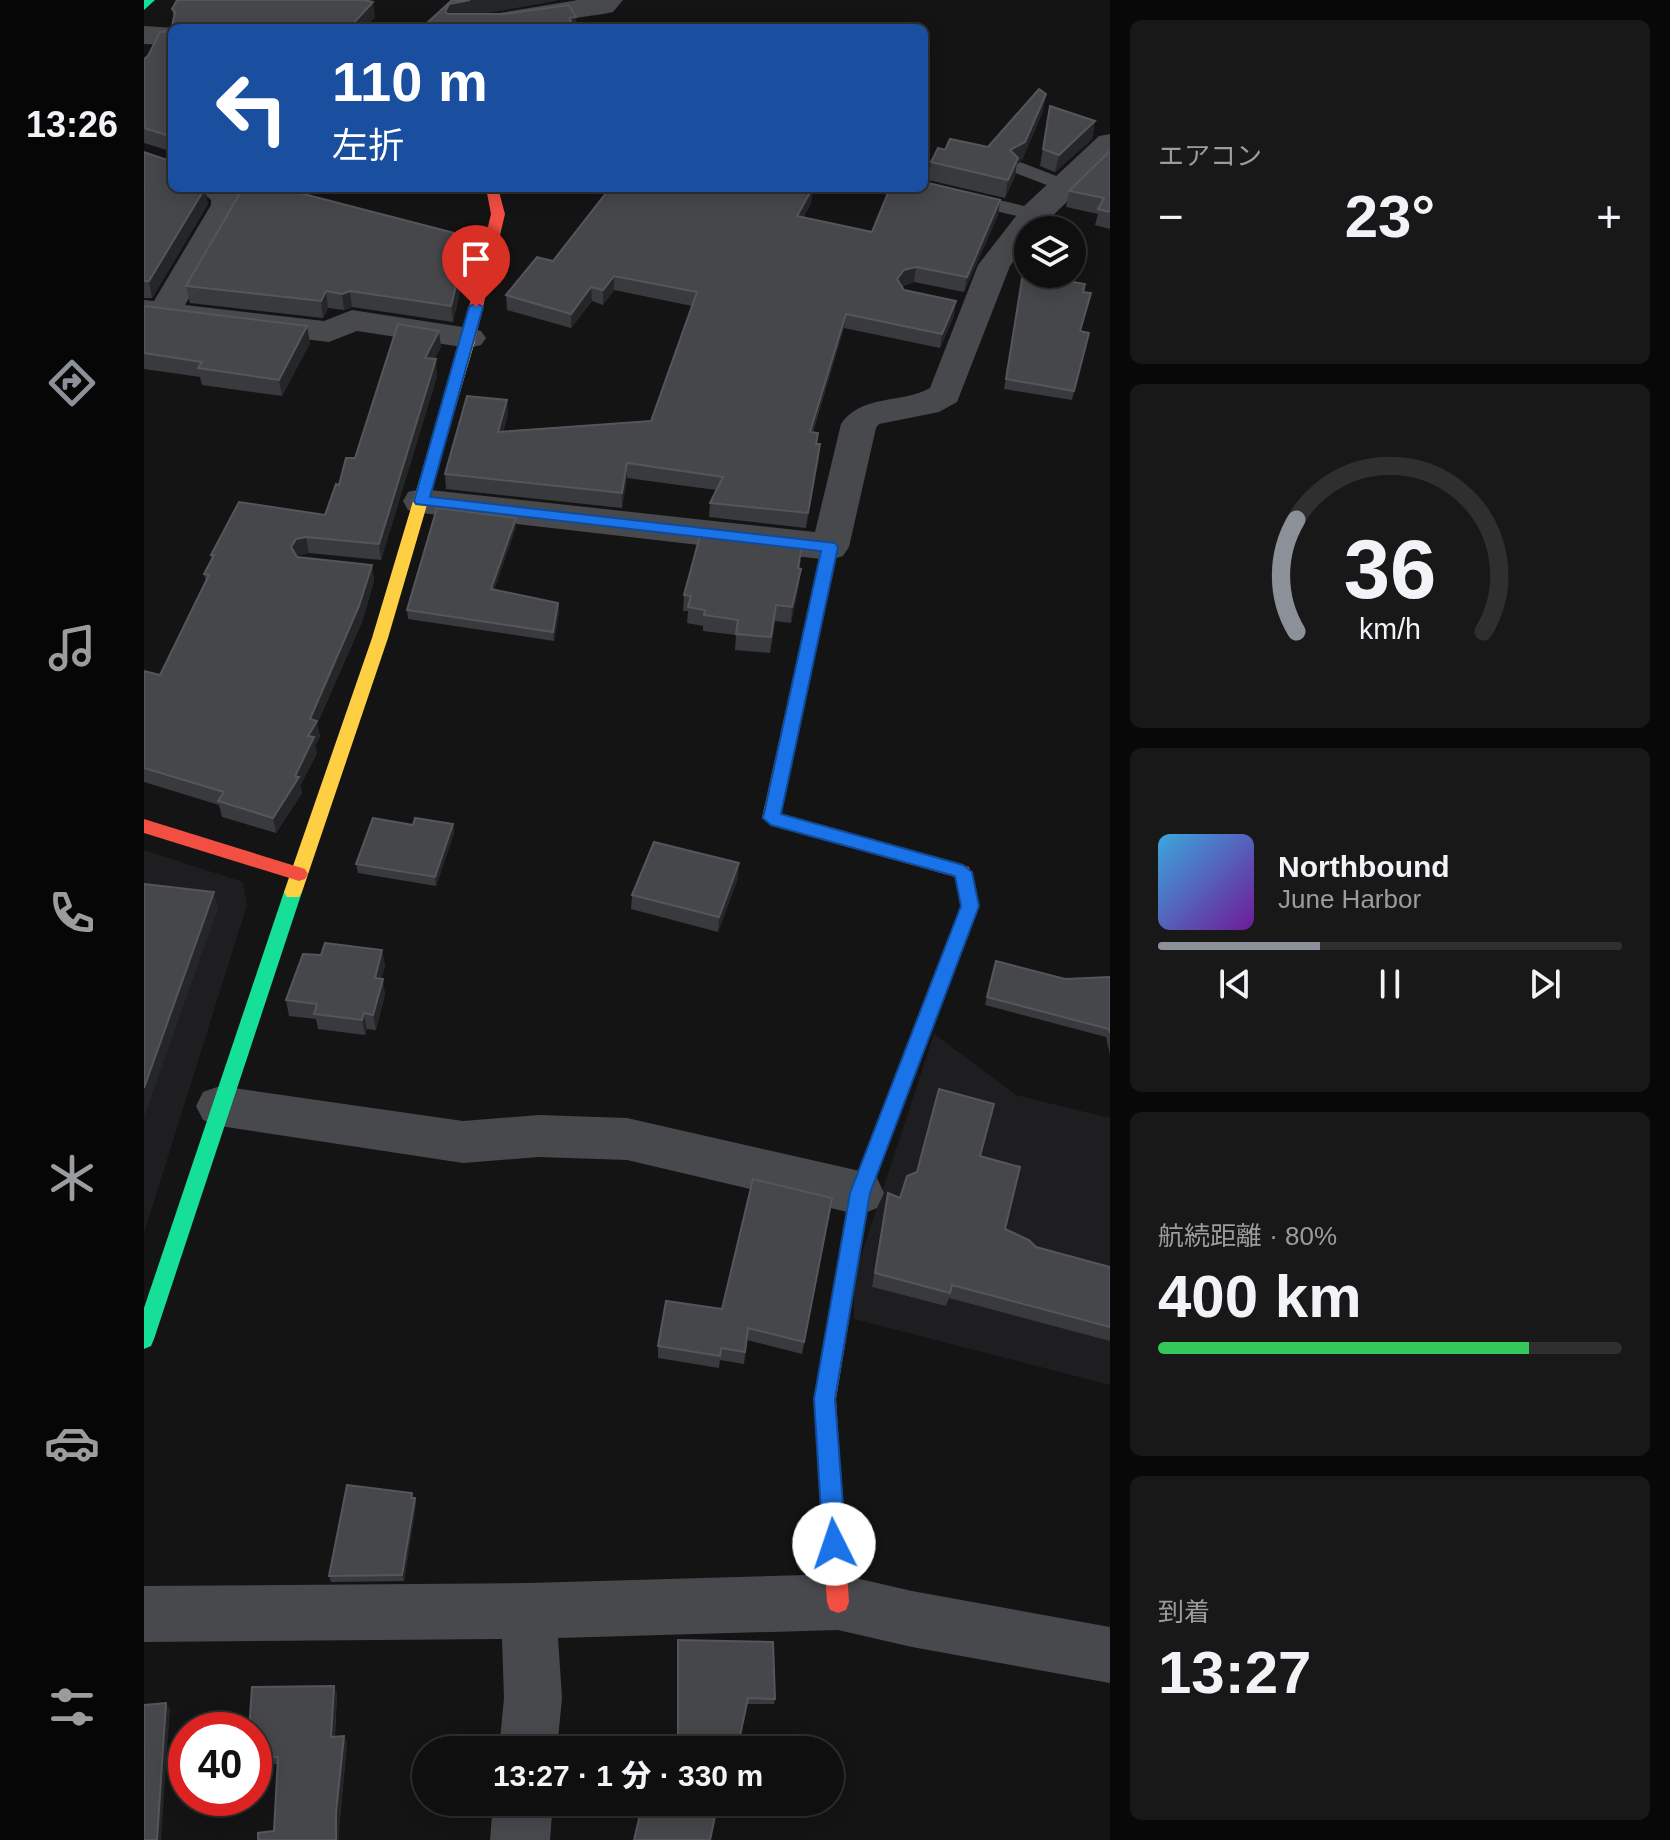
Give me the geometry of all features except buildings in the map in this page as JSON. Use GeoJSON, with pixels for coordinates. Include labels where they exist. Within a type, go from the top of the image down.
{"type":"FeatureCollection","features":[{"type":"Feature","properties":{"kind":"street"},"geometry":{"type":"LineString","coordinates":[[144,7],[149,0]]}},
{"type":"Feature","properties":{"kind":"street"},"geometry":{"type":"LineString","coordinates":[[483,24],[544,12],[600,11]]}},
{"type":"Feature","properties":{"kind":"street"},"geometry":{"type":"LineString","coordinates":[[144,35],[168,36]]}},
{"type":"Feature","properties":{"kind":"street"},"geometry":{"type":"LineString","coordinates":[[838,1602],[825,1399],[860,1193],[970,906],[963,872],[771,818],[859,424],[868,415],[927,404],[945,394],[961,304],[1034,214],[1110,143]]}},
{"type":"Feature","properties":{"kind":"street"},"geometry":{"type":"LineString","coordinates":[[1069,182],[1110,185]]}},
{"type":"Feature","properties":{"kind":"street"},"geometry":{"type":"LineString","coordinates":[[220,192],[227,196],[227,205],[154,311],[329,332],[352,320],[469,338]]}},
{"type":"Feature","properties":{"kind":"street"},"geometry":{"type":"LineString","coordinates":[[144,1339],[399,573],[469,338],[498,214],[500,192]]}},
{"type":"Feature","properties":{"kind":"street"},"geometry":{"type":"LineString","coordinates":[[421,501],[830,547]]}},
{"type":"Feature","properties":{"kind":"street"},"geometry":{"type":"LineString","coordinates":[[144,826],[299,874]]}},
{"type":"Feature","properties":{"kind":"street"},"geometry":{"type":"LineString","coordinates":[[220,1106],[463,1142],[539,1136],[627,1139],[860,1193]]}},
{"type":"Feature","properties":{"kind":"street"},"geometry":{"type":"LineString","coordinates":[[144,1614],[529,1611],[838,1602],[912,1619],[1110,1655]]}},
{"type":"Feature","properties":{"kind":"street"},"geometry":{"type":"LineString","coordinates":[[529,1611],[533,1698],[529,1736]]}},
{"type":"Feature","properties":{"kind":"street"},"geometry":{"type":"LineString","coordinates":[[520,1840],[522,1816]]}},
{"type":"Feature","properties":{"kind":"lane"},"geometry":{"type":"LineString","coordinates":[[1020,168],[1069,182]]}},
{"type":"Feature","properties":{"kind":"lane"},"geometry":{"type":"LineString","coordinates":[[928,189],[1034,214]]}},
{"type":"Feature","properties":{"kind":"lane"},"geometry":{"type":"LineString","coordinates":[[369,570],[399,573]]}},
{"type":"Feature","properties":{"kind":"shaded area"},"geometry":{"type":"Polygon","coordinates":[[[144,850],[243,882],[247,905],[144,1233],[144,850]]]}},
{"type":"Feature","properties":{"kind":"shaded area"},"geometry":{"type":"Polygon","coordinates":[[[934,1034],[1016,1095],[1110,1118],[1110,1385],[854,1319],[854,1277],[934,1034]]]}},
{"type":"Feature","properties":{"kind":"traffic: fast"},"geometry":{"type":"LineString","coordinates":[[144,7],[149,0]]}},
{"type":"Feature","properties":{"kind":"traffic: fast"},"geometry":{"type":"LineString","coordinates":[[144,1339],[293,892]]}},
{"type":"Feature","properties":{"kind":"traffic: fast"},"geometry":{"type":"LineString","coordinates":[[847,1272],[860,1193],[970,907]]}},
{"type":"Feature","properties":{"kind":"traffic: slow"},"geometry":{"type":"LineString","coordinates":[[293,892],[380,638],[468,341]]}},
{"type":"Feature","properties":{"kind":"traffic: jam"},"geometry":{"type":"LineString","coordinates":[[468,341],[498,214],[493,192]]}},
{"type":"Feature","properties":{"kind":"traffic: jam"},"geometry":{"type":"LineString","coordinates":[[830,547],[771,818],[963,872],[970,907]]}},
{"type":"Feature","properties":{"kind":"traffic: jam"},"geometry":{"type":"LineString","coordinates":[[144,826],[299,874]]}},
{"type":"Feature","properties":{"kind":"traffic: jam"},"geometry":{"type":"LineString","coordinates":[[838,1602],[825,1399],[847,1272]]}},
{"type":"Feature","properties":{"kind":"route"},"geometry":{"type":"LineString","coordinates":[[476,307],[421,501],[830,547],[771,818],[963,872],[970,906],[860,1193],[825,1399],[834,1544]]}}]}
